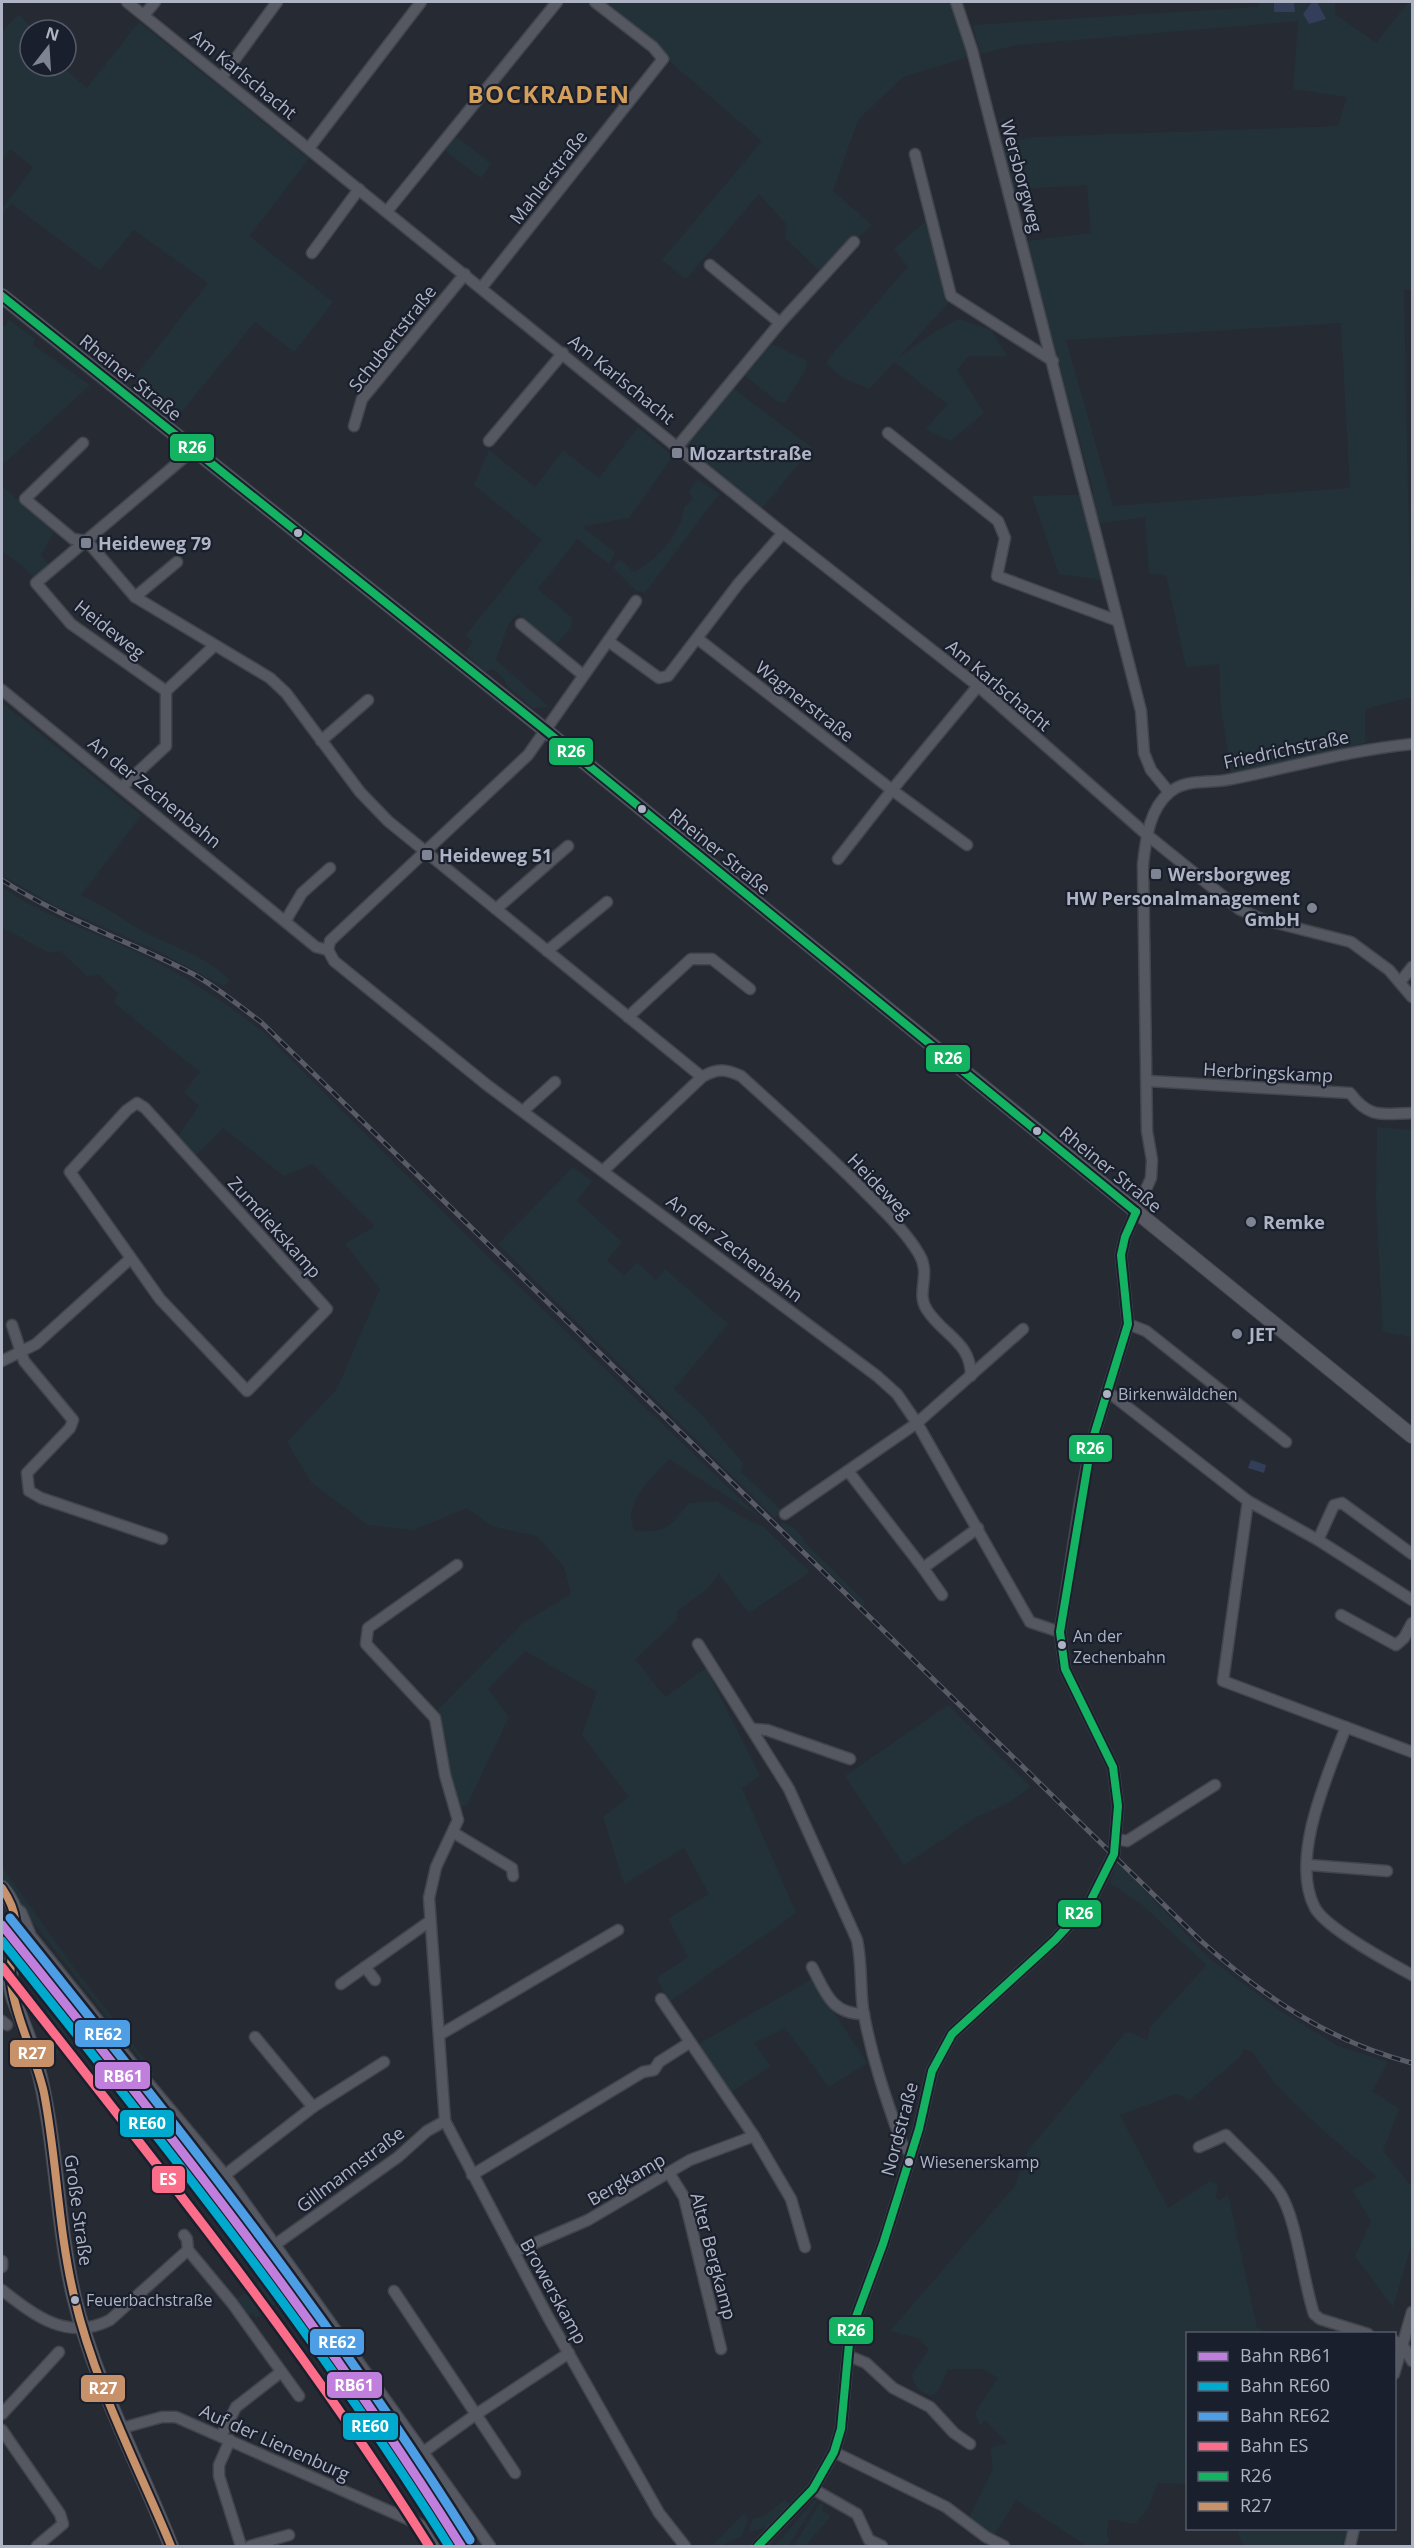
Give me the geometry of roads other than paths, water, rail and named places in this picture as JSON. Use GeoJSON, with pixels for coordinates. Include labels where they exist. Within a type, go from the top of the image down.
{"type":"FeatureCollection","features":[{"type":"Feature","properties":{"kind":"main road","name":"Rheiner Straße"},"geometry":{"type":"LineString","coordinates":[[2,296],[545,730],[1413,1436]]}},
{"type":"Feature","properties":{"kind":"main road"},"geometry":{"type":"LineString","coordinates":[[2,1888],[13,1904]]}},
{"type":"Feature","properties":{"kind":"main road","name":"Große Straße"},"geometry":{"type":"LineString","coordinates":[[13,1904],[17,1944],[11,1961],[9,1986],[29,2034],[38,2066],[52,2142],[64,2244],[83,2326],[171,2547]]}},
{"type":"Feature","properties":{"kind":"street","name":"Am Karlschacht"},"geometry":{"type":"LineString","coordinates":[[127,2],[388,210],[783,533],[978,686],[1146,834],[1239,909],[1261,919],[1351,942],[1401,981],[1413,996]]}},
{"type":"Feature","properties":{"kind":"street"},"geometry":{"type":"LineString","coordinates":[[144,15],[155,2]]}},
{"type":"Feature","properties":{"kind":"street"},"geometry":{"type":"LineString","coordinates":[[222,77],[278,2]]}},
{"type":"Feature","properties":{"kind":"street"},"geometry":{"type":"LineString","coordinates":[[309,148],[421,2]]}},
{"type":"Feature","properties":{"kind":"street"},"geometry":{"type":"LineString","coordinates":[[388,210],[556,2]]}},
{"type":"Feature","properties":{"kind":"street","name":"Mahlerstraße"},"geometry":{"type":"LineString","coordinates":[[482,287],[663,59],[653,47],[595,2]]}},
{"type":"Feature","properties":{"kind":"street","name":"Wersborgweg"},"geometry":{"type":"LineString","coordinates":[[956,2],[972,50],[1141,711],[1143,753],[1151,770],[1169,792]]}},
{"type":"Feature","properties":{"kind":"street"},"geometry":{"type":"LineString","coordinates":[[915,154],[951,296],[962,306],[1053,361]]}},
{"type":"Feature","properties":{"kind":"street"},"geometry":{"type":"LineString","coordinates":[[312,254],[359,189]]}},
{"type":"Feature","properties":{"kind":"street"},"geometry":{"type":"LineString","coordinates":[[678,446],[780,323],[854,242]]}},
{"type":"Feature","properties":{"kind":"street"},"geometry":{"type":"LineString","coordinates":[[710,265],[780,323]]}},
{"type":"Feature","properties":{"kind":"street","name":"Schubertstraße"},"geometry":{"type":"LineString","coordinates":[[354,426],[362,399],[465,274]]}},
{"type":"Feature","properties":{"kind":"street"},"geometry":{"type":"LineString","coordinates":[[489,441],[563,353]]}},
{"type":"Feature","properties":{"kind":"street"},"geometry":{"type":"LineString","coordinates":[[888,434],[998,521],[1005,538],[997,576],[1118,621]]}},
{"type":"Feature","properties":{"kind":"street"},"geometry":{"type":"LineString","coordinates":[[83,443],[25,499],[73,539],[87,541],[135,597],[278,685],[366,799],[426,852],[702,1077],[604,1170]]}},
{"type":"Feature","properties":{"kind":"street","name":"Heideweg"},"geometry":{"type":"LineString","coordinates":[[165,691],[71,624],[36,583],[193,450]]}},
{"type":"Feature","properties":{"kind":"street"},"geometry":{"type":"LineString","coordinates":[[608,641],[659,678],[664,679],[698,639],[739,583],[783,533]]}},
{"type":"Feature","properties":{"kind":"street"},"geometry":{"type":"LineString","coordinates":[[135,597],[177,562]]}},
{"type":"Feature","properties":{"kind":"street"},"geometry":{"type":"LineString","coordinates":[[328,950],[330,941],[348,923],[528,755],[636,601]]}},
{"type":"Feature","properties":{"kind":"street"},"geometry":{"type":"LineString","coordinates":[[521,624],[583,675]]}},
{"type":"Feature","properties":{"kind":"street","name":"Wagnerstraße"},"geometry":{"type":"LineString","coordinates":[[698,639],[892,790],[967,845]]}},
{"type":"Feature","properties":{"kind":"street"},"geometry":{"type":"LineString","coordinates":[[123,786],[166,746],[165,691],[214,646]]}},
{"type":"Feature","properties":{"kind":"street"},"geometry":{"type":"LineString","coordinates":[[838,859],[978,686]]}},
{"type":"Feature","properties":{"kind":"street","name":"An der Zechenbahn"},"geometry":{"type":"LineString","coordinates":[[2,690],[123,786],[316,947],[328,950],[334,961],[523,1111],[877,1376],[897,1394],[917,1423],[1030,1622],[1060,1632]]}},
{"type":"Feature","properties":{"kind":"street"},"geometry":{"type":"LineString","coordinates":[[321,741],[368,700]]}},
{"type":"Feature","properties":{"kind":"street","name":"Friedrichstraße"},"geometry":{"type":"LineString","coordinates":[[1169,792],[1183,784],[1229,780],[1366,748],[1413,744]]}},
{"type":"Feature","properties":{"kind":"street"},"geometry":{"type":"LineString","coordinates":[[1136,1212],[1151,1178],[1152,1160],[1147,1131],[1143,864],[1146,834],[1153,815],[1169,792]]}},
{"type":"Feature","properties":{"kind":"street"},"geometry":{"type":"LineString","coordinates":[[496,909],[568,846]]}},
{"type":"Feature","properties":{"kind":"street"},"geometry":{"type":"LineString","coordinates":[[286,920],[302,893],[330,868]]}},
{"type":"Feature","properties":{"kind":"street"},"geometry":{"type":"LineString","coordinates":[[547,951],[607,902]]}},
{"type":"Feature","properties":{"kind":"street"},"geometry":{"type":"LineString","coordinates":[[628,1017],[691,959],[712,959],[750,989]]}},
{"type":"Feature","properties":{"kind":"street"},"geometry":{"type":"LineString","coordinates":[[1401,981],[1413,967]]}},
{"type":"Feature","properties":{"kind":"street","name":"Heideweg"},"geometry":{"type":"LineString","coordinates":[[702,1077],[714,1070],[727,1070],[741,1076],[895,1222],[919,1253],[926,1267],[922,1298],[927,1310],[969,1355],[971,1376]]}},
{"type":"Feature","properties":{"kind":"street","name":"Herbringskamp"},"geometry":{"type":"LineString","coordinates":[[1148,1081],[1350,1093],[1360,1107],[1376,1114],[1413,1113]]}},
{"type":"Feature","properties":{"kind":"street"},"geometry":{"type":"LineString","coordinates":[[523,1111],[555,1082]]}},
{"type":"Feature","properties":{"kind":"street","name":"Zumdiekskamp"},"geometry":{"type":"LineString","coordinates":[[137,1103],[145,1108],[327,1309],[247,1392],[160,1299],[130,1259],[70,1172],[127,1110],[137,1103]]}},
{"type":"Feature","properties":{"kind":"street","name":"Nordstraße"},"geometry":{"type":"LineString","coordinates":[[758,2547],[813,2490],[834,2452],[841,2429],[850,2333],[883,2244],[911,2154],[932,2071],[952,2034],[1055,1940],[1090,1902],[1114,1854],[1118,1806],[1113,1767],[1065,1669],[1060,1632],[1091,1445],[1128,1324],[1121,1255],[1125,1237],[1136,1212]]}},
{"type":"Feature","properties":{"kind":"street"},"geometry":{"type":"LineString","coordinates":[[2,1361],[36,1344],[130,1259]]}},
{"type":"Feature","properties":{"kind":"street"},"geometry":{"type":"LineString","coordinates":[[1128,1324],[1146,1331],[1286,1442]]}},
{"type":"Feature","properties":{"kind":"street"},"geometry":{"type":"LineString","coordinates":[[12,1325],[24,1361],[73,1420],[70,1428],[27,1473],[29,1491],[41,1498],[162,1539]]}},
{"type":"Feature","properties":{"kind":"street"},"geometry":{"type":"LineString","coordinates":[[785,1514],[917,1423],[1023,1329]]}},
{"type":"Feature","properties":{"kind":"street"},"geometry":{"type":"LineString","coordinates":[[1107,1390],[1248,1502],[1318,1540],[1413,1600]]}},
{"type":"Feature","properties":{"kind":"street"},"geometry":{"type":"LineString","coordinates":[[848,1471],[942,1595]]}},
{"type":"Feature","properties":{"kind":"street"},"geometry":{"type":"LineString","coordinates":[[1248,1502],[1223,1681],[1413,1752]]}},
{"type":"Feature","properties":{"kind":"street"},"geometry":{"type":"LineString","coordinates":[[1318,1540],[1334,1505],[1342,1503],[1413,1554]]}},
{"type":"Feature","properties":{"kind":"street"},"geometry":{"type":"LineString","coordinates":[[923,1568],[978,1528]]}},
{"type":"Feature","properties":{"kind":"street","name":"Browerskamp"},"geometry":{"type":"LineString","coordinates":[[457,1565],[368,1628],[365,1637],[366,1644],[435,1718],[445,1775],[458,1820],[430,1884],[430,1922],[441,2034],[445,2121],[569,2353],[659,2513],[685,2547]]}},
{"type":"Feature","properties":{"kind":"street"},"geometry":{"type":"LineString","coordinates":[[1341,1614],[1396,1645],[1404,1638],[1413,1623]]}},
{"type":"Feature","properties":{"kind":"street"},"geometry":{"type":"LineString","coordinates":[[698,1644],[789,1789],[857,1940],[861,1960],[864,2014],[874,2063],[902,2144],[911,2154]]}},
{"type":"Feature","properties":{"kind":"street"},"geometry":{"type":"LineString","coordinates":[[1346,1727],[1313,1820],[1308,1886],[1316,1909],[1365,1949],[1413,1975]]}},
{"type":"Feature","properties":{"kind":"street"},"geometry":{"type":"LineString","coordinates":[[753,1729],[767,1730],[850,1759]]}},
{"type":"Feature","properties":{"kind":"street"},"geometry":{"type":"LineString","coordinates":[[1116,1839],[1127,1841],[1215,1785]]}},
{"type":"Feature","properties":{"kind":"street"},"geometry":{"type":"LineString","coordinates":[[454,1833],[512,1868],[513,1876]]}},
{"type":"Feature","properties":{"kind":"street"},"geometry":{"type":"LineString","coordinates":[[1309,1865],[1387,1871]]}},
{"type":"Feature","properties":{"kind":"street"},"geometry":{"type":"LineString","coordinates":[[13,1904],[21,1912],[31,1936],[145,2080],[225,2175],[490,2547]]}},
{"type":"Feature","properties":{"kind":"street"},"geometry":{"type":"LineString","coordinates":[[341,1984],[430,1922]]}},
{"type":"Feature","properties":{"kind":"street"},"geometry":{"type":"LineString","coordinates":[[441,2034],[618,1929]]}},
{"type":"Feature","properties":{"kind":"street"},"geometry":{"type":"LineString","coordinates":[[365,1967],[375,1980]]}},
{"type":"Feature","properties":{"kind":"street"},"geometry":{"type":"LineString","coordinates":[[812,1967],[831,2000],[841,2011],[864,2014]]}},
{"type":"Feature","properties":{"kind":"street"},"geometry":{"type":"LineString","coordinates":[[661,2000],[754,2136],[791,2199],[805,2247]]}},
{"type":"Feature","properties":{"kind":"street"},"geometry":{"type":"LineString","coordinates":[[255,2037],[313,2107]]}},
{"type":"Feature","properties":{"kind":"street"},"geometry":{"type":"LineString","coordinates":[[472,2175],[643,2072],[654,2070],[659,2062],[689,2043]]}},
{"type":"Feature","properties":{"kind":"street"},"geometry":{"type":"LineString","coordinates":[[225,2175],[313,2107],[384,2062]]}},
{"type":"Feature","properties":{"kind":"street","name":"Gillmannstraße"},"geometry":{"type":"LineString","coordinates":[[276,2244],[398,2157],[427,2131],[445,2121]]}},
{"type":"Feature","properties":{"kind":"street"},"geometry":{"type":"LineString","coordinates":[[1199,2146],[1226,2134],[1280,2193],[1287,2210],[1314,2314],[1320,2319],[1362,2332]]}},
{"type":"Feature","properties":{"kind":"street","name":"Bergkamp"},"geometry":{"type":"LineString","coordinates":[[514,2252],[588,2220],[690,2160],[754,2136]]}},
{"type":"Feature","properties":{"kind":"street","name":"Alter Bergkamp"},"geometry":{"type":"LineString","coordinates":[[669,2173],[684,2197],[721,2349]]}},
{"type":"Feature","properties":{"kind":"street"},"geometry":{"type":"LineString","coordinates":[[184,2235],[187,2239],[188,2250],[232,2303],[299,2396]]}},
{"type":"Feature","properties":{"kind":"street"},"geometry":{"type":"LineString","coordinates":[[2,2290],[36,2318],[61,2326],[96,2326],[110,2320],[188,2250]]}},
{"type":"Feature","properties":{"kind":"street"},"geometry":{"type":"LineString","coordinates":[[2,2261],[2,2267]]}},
{"type":"Feature","properties":{"kind":"street"},"geometry":{"type":"LineString","coordinates":[[394,2291],[515,2472]]}},
{"type":"Feature","properties":{"kind":"street"},"geometry":{"type":"LineString","coordinates":[[1396,2363],[1398,2343],[1413,2312]]}},
{"type":"Feature","properties":{"kind":"street"},"geometry":{"type":"LineString","coordinates":[[1398,2343],[1413,2361]]}},
{"type":"Feature","properties":{"kind":"street"},"geometry":{"type":"LineString","coordinates":[[2,2414],[59,2352]]}},
{"type":"Feature","properties":{"kind":"street"},"geometry":{"type":"LineString","coordinates":[[422,2454],[475,2415],[569,2353]]}},
{"type":"Feature","properties":{"kind":"street"},"geometry":{"type":"LineString","coordinates":[[849,2356],[866,2363],[893,2388],[930,2407],[954,2433],[970,2444]]}},
{"type":"Feature","properties":{"kind":"street"},"geometry":{"type":"LineString","coordinates":[[241,2547],[219,2476],[225,2438],[236,2407],[281,2372]]}},
{"type":"Feature","properties":{"kind":"street","name":"Auf der Lienenburg"},"geometry":{"type":"LineString","coordinates":[[122,2428],[162,2417],[176,2417],[421,2525],[434,2547]]}},
{"type":"Feature","properties":{"kind":"street"},"geometry":{"type":"LineString","coordinates":[[2,2430],[60,2514],[63,2524],[37,2547]]}},
{"type":"Feature","properties":{"kind":"street"},"geometry":{"type":"LineString","coordinates":[[834,2452],[946,2507],[986,2537],[1004,2547]]}},
{"type":"Feature","properties":{"kind":"street"},"geometry":{"type":"LineString","coordinates":[[813,2490],[856,2514],[869,2540],[882,2547]]}},
{"type":"Feature","properties":{"kind":"street"},"geometry":{"type":"LineString","coordinates":[[1350,2547],[1354,2530]]}},
{"type":"Feature","properties":{"kind":"street"},"geometry":{"type":"LineString","coordinates":[[250,2547],[289,2535]]}},
{"type":"Feature","properties":{"kind":"water"},"geometry":{"type":"Polygon","coordinates":[[[1274,2],[1294,2],[1295,12],[1274,12],[1274,2]]]}},
{"type":"Feature","properties":{"kind":"water"},"geometry":{"type":"Polygon","coordinates":[[[1312,2],[1317,2],[1326,19],[1309,24],[1303,14],[1312,2]]]}},
{"type":"Feature","properties":{"kind":"water"},"geometry":{"type":"Polygon","coordinates":[[[1251,1460],[1266,1465],[1264,1473],[1248,1468],[1251,1460]]]}},
{"type":"Feature","properties":{"kind":"railway"},"geometry":{"type":"LineString","coordinates":[[2,880],[72,918],[193,974],[261,1022],[1200,1940],[1248,1980],[1298,2015],[1352,2043],[1412,2063]]}},
{"type":"Feature","properties":{"kind":"rail line","name":"RE62"},"geometry":{"type":"LineString","coordinates":[[10,1918],[191,2146],[307,2300],[418,2459],[470,2540]]}},
{"type":"Feature","properties":{"kind":"rail line","name":"RB61"},"geometry":{"type":"LineString","coordinates":[[2,1925],[123,2076],[298,2306],[409,2465],[461,2546]]}},
{"type":"Feature","properties":{"kind":"rail line","name":"RE60"},"geometry":{"type":"LineString","coordinates":[[2,1941],[177,2162],[291,2313],[398,2467],[449,2546]]}},
{"type":"Feature","properties":{"kind":"rail line","name":"ES"},"geometry":{"type":"LineString","coordinates":[[2,1967],[277,2323],[380,2470],[429,2546]]}},
{"type":"Feature","properties":{"kind":"place","name":"Mozartstraße"},"geometry":{"type":"Point","coordinates":[677,453]}},
{"type":"Feature","properties":{"kind":"place","name":"Heideweg 79"},"geometry":{"type":"Point","coordinates":[86,543]}},
{"type":"Feature","properties":{"kind":"place","name":"Heideweg 51"},"geometry":{"type":"Point","coordinates":[427,855]}},
{"type":"Feature","properties":{"kind":"place","name":"Wersborgweg"},"geometry":{"type":"Point","coordinates":[1156,874]}},
{"type":"Feature","properties":{"kind":"place","name":"HW Personalmanagement GmbH"},"geometry":{"type":"Point","coordinates":[1312,908]}},
{"type":"Feature","properties":{"kind":"place","name":"Remke"},"geometry":{"type":"Point","coordinates":[1251,1222]}},
{"type":"Feature","properties":{"kind":"place","name":"JET"},"geometry":{"type":"Point","coordinates":[1237,1334]}},
{"type":"Feature","properties":{"kind":"place","name":"Birkenwäldchen"},"geometry":{"type":"Point","coordinates":[1107,1394]}},
{"type":"Feature","properties":{"kind":"place","name":"An der Zechenbahn"},"geometry":{"type":"Point","coordinates":[1062,1645]}},
{"type":"Feature","properties":{"kind":"place","name":"Wiesenerskamp"},"geometry":{"type":"Point","coordinates":[909,2162]}},
{"type":"Feature","properties":{"kind":"place","name":"Feuerbachstraße"},"geometry":{"type":"Point","coordinates":[75,2300]}},
{"type":"Feature","properties":{"kind":"district","name":"BOCKRADEN"},"geometry":{"type":"Point","coordinates":[549,93]}}]}
